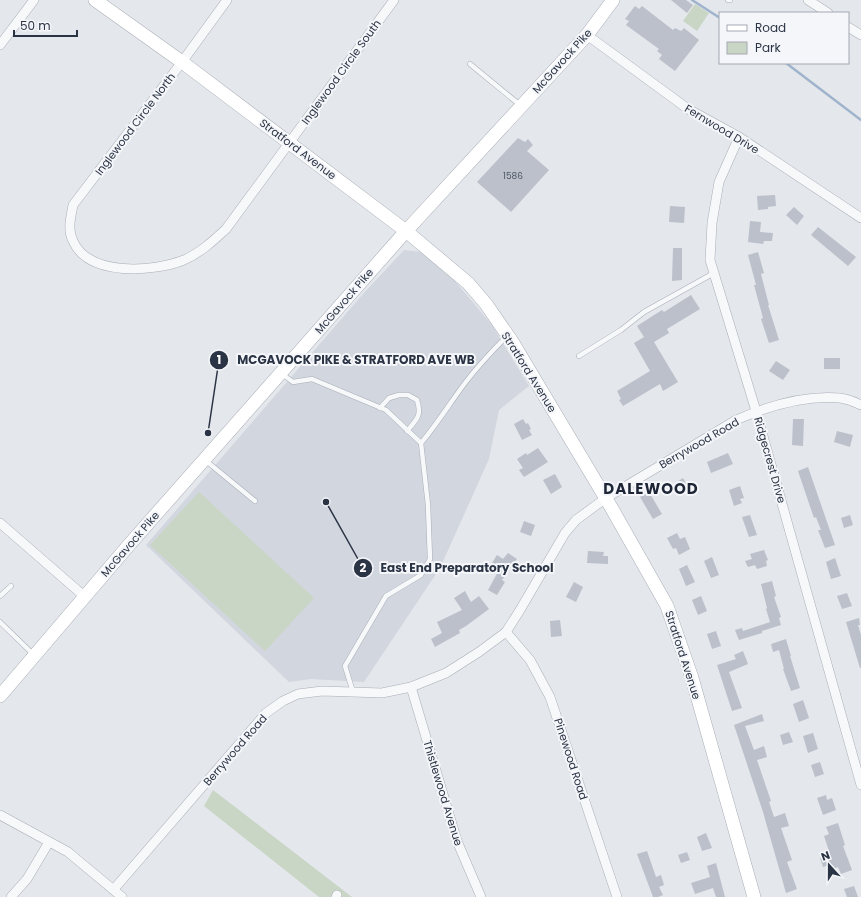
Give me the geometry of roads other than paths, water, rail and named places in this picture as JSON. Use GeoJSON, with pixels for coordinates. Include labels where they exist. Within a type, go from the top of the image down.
{"type":"FeatureCollection","features":[{"type":"Feature","properties":{"kind":"street"},"geometry":{"type":"LineString","coordinates":[[0,45],[34,0]]}},
{"type":"Feature","properties":{"kind":"street","name":"Stratford Avenue"},"geometry":{"type":"LineString","coordinates":[[95,0],[182,62],[406,231],[468,283],[486,304],[508,336],[606,498],[667,606],[692,678],[754,897]]}},
{"type":"Feature","properties":{"kind":"street","name":"Inglewood Circle North"},"geometry":{"type":"LineString","coordinates":[[82,254],[73,241],[69,225],[73,205],[182,62],[227,0]]}},
{"type":"Feature","properties":{"kind":"street","name":"Inglewood Circle South"},"geometry":{"type":"LineString","coordinates":[[82,254],[99,264],[124,269],[144,269],[165,266],[185,260],[204,249],[226,229],[394,0]]}},
{"type":"Feature","properties":{"kind":"street","name":"McGavock Pike"},"geometry":{"type":"LineString","coordinates":[[0,696],[168,499],[205,460],[406,231],[586,35],[613,0]]}},
{"type":"Feature","properties":{"kind":"street"},"geometry":{"type":"LineString","coordinates":[[808,0],[826,12]]}},
{"type":"Feature","properties":{"kind":"street"},"geometry":{"type":"LineString","coordinates":[[849,28],[861,35]]}},
{"type":"Feature","properties":{"kind":"street","name":"Fernwood Drive"},"geometry":{"type":"LineString","coordinates":[[586,35],[688,109],[739,137],[861,218]]}},
{"type":"Feature","properties":{"kind":"street","name":"Ridgecrest Drive"},"geometry":{"type":"LineString","coordinates":[[739,137],[719,182],[713,216],[710,260],[756,411],[861,785]]}},
{"type":"Feature","properties":{"kind":"street","name":"Berrywood Road"},"geometry":{"type":"LineString","coordinates":[[114,889],[266,713],[283,701],[298,694],[322,691],[382,693],[412,687],[446,673],[479,652],[506,632],[565,533],[576,520],[606,498],[736,420],[756,411],[783,404],[819,398],[842,398],[861,404]]}},
{"type":"Feature","properties":{"kind":"street"},"geometry":{"type":"LineString","coordinates":[[0,523],[84,596]]}},
{"type":"Feature","properties":{"kind":"street","name":"Pinewood Road"},"geometry":{"type":"LineString","coordinates":[[506,632],[530,660],[550,697],[617,897]]}},
{"type":"Feature","properties":{"kind":"street","name":"Thistlewood Avenue"},"geometry":{"type":"LineString","coordinates":[[412,687],[457,841],[481,897]]}},
{"type":"Feature","properties":{"kind":"street"},"geometry":{"type":"LineString","coordinates":[[0,815],[68,852],[122,897]]}},
{"type":"Feature","properties":{"kind":"street"},"geometry":{"type":"LineString","coordinates":[[11,897],[27,879],[49,842]]}},
{"type":"Feature","properties":{"kind":"lane"},"geometry":{"type":"LineString","coordinates":[[470,64],[521,106]]}},
{"type":"Feature","properties":{"kind":"lane"},"geometry":{"type":"LineString","coordinates":[[579,356],[621,330],[644,312],[714,274]]}},
{"type":"Feature","properties":{"kind":"lane"},"geometry":{"type":"LineString","coordinates":[[420,443],[434,428],[465,383],[488,356],[508,336]]}},
{"type":"Feature","properties":{"kind":"lane"},"geometry":{"type":"LineString","coordinates":[[281,373],[293,382],[312,379],[386,410],[420,443],[428,505],[430,559],[421,575],[386,596],[345,666],[353,692]]}},
{"type":"Feature","properties":{"kind":"lane"},"geometry":{"type":"LineString","coordinates":[[380,408],[389,398],[399,395],[408,395],[417,400],[420,410],[418,418],[407,431]]}},
{"type":"Feature","properties":{"kind":"lane"},"geometry":{"type":"LineString","coordinates":[[205,460],[255,501]]}},
{"type":"Feature","properties":{"kind":"lane"},"geometry":{"type":"LineString","coordinates":[[0,596],[12,586]]}},
{"type":"Feature","properties":{"kind":"lane"},"geometry":{"type":"LineString","coordinates":[[0,622],[35,656]]}},
{"type":"Feature","properties":{"kind":"waterway"},"geometry":{"type":"LineString","coordinates":[[692,0],[719,17]]}},
{"type":"Feature","properties":{"kind":"waterway"},"geometry":{"type":"LineString","coordinates":[[787,64],[861,120]]}},
{"type":"Feature","properties":{"kind":"place","name":"MCGAVOCK PIKE & STRATFORD AVE WB"},"geometry":{"type":"Point","coordinates":[208,433]}},
{"type":"Feature","properties":{"kind":"place","name":"East End Preparatory School"},"geometry":{"type":"Point","coordinates":[326,502]}},
{"type":"Feature","properties":{"kind":"district","name":"DALEWOOD"},"geometry":{"type":"Point","coordinates":[651,488]}}]}
